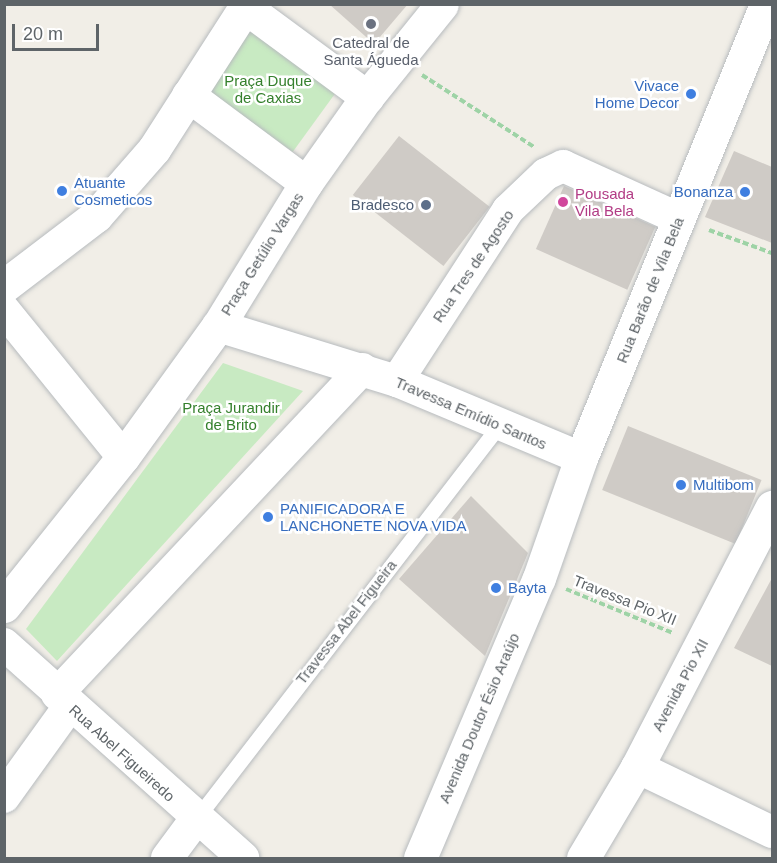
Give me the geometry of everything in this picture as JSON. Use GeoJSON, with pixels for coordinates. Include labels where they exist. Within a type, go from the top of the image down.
{"type":"FeatureCollection","features":[{"type":"Feature","properties":{"kind":"main road","name":"Praça Getúlio Vargas"},"geometry":{"type":"LineString","coordinates":[[218,326],[306,183],[367,97],[442,4]]}},
{"type":"Feature","properties":{"kind":"main road","name":"Rua Barão de Vila Bela"},"geometry":{"type":"LineString","coordinates":[[538,578],[580,458],[680,219],[766,4]]}},
{"type":"Feature","properties":{"kind":"main road"},"geometry":{"type":"LineString","coordinates":[[4,286],[96,216],[154,149],[246,6],[367,97]]}},
{"type":"Feature","properties":{"kind":"main road","name":"Praça Getúlio Vargas"},"geometry":{"type":"LineString","coordinates":[[188,95],[306,183]]}},
{"type":"Feature","properties":{"kind":"main road"},"geometry":{"type":"LineString","coordinates":[[4,606],[123,457],[218,326]]}},
{"type":"Feature","properties":{"kind":"main road","name":"Avenida Pio XII"},"geometry":{"type":"LineString","coordinates":[[583,858],[637,766],[772,507]]}},
{"type":"Feature","properties":{"kind":"main road","name":"Avenida Doutor Ésio Araújo"},"geometry":{"type":"LineString","coordinates":[[420,858],[538,578]]}},
{"type":"Feature","properties":{"kind":"street"},"geometry":{"type":"LineString","coordinates":[[563,166],[680,219]]}},
{"type":"Feature","properties":{"kind":"street","name":"Rua Tres de Agosto"},"geometry":{"type":"LineString","coordinates":[[397,381],[508,210],[530,186],[563,166]]}},
{"type":"Feature","properties":{"kind":"street"},"geometry":{"type":"LineString","coordinates":[[4,310],[123,457]]}},
{"type":"Feature","properties":{"kind":"street"},"geometry":{"type":"LineString","coordinates":[[4,797],[63,700],[362,369],[218,326]]}},
{"type":"Feature","properties":{"kind":"street","name":"Travessa Emídio Santos"},"geometry":{"type":"LineString","coordinates":[[362,369],[397,381],[499,426],[580,458]]}},
{"type":"Feature","properties":{"kind":"street","name":"Rua Abel Figueiredo"},"geometry":{"type":"LineString","coordinates":[[4,644],[63,700],[243,858]]}},
{"type":"Feature","properties":{"kind":"street"},"geometry":{"type":"LineString","coordinates":[[637,766],[772,832]]}},
{"type":"Feature","properties":{"kind":"street"},"geometry":{"type":"LineString","coordinates":[[167,858],[196,819]]}},
{"type":"Feature","properties":{"kind":"lane","name":"Travessa Abel Figueira"},"geometry":{"type":"LineString","coordinates":[[196,819],[499,426]]}},
{"type":"Feature","properties":{"kind":"path"},"geometry":{"type":"LineString","coordinates":[[398,59],[563,166]]}},
{"type":"Feature","properties":{"kind":"path"},"geometry":{"type":"LineString","coordinates":[[680,219],[772,253]]}},
{"type":"Feature","properties":{"kind":"path","name":"Travessa Pio XII"},"geometry":{"type":"LineString","coordinates":[[538,578],[702,644]]}},
{"type":"Feature","properties":{"kind":"green space","name":"Praça Duque de Caxias"},"geometry":{"type":"Polygon","coordinates":[[[251,29],[337,91],[293,152],[207,90],[251,29]]]}},
{"type":"Feature","properties":{"kind":"green space","name":"Praça Jurandir de Brito"},"geometry":{"type":"Polygon","coordinates":[[[223,363],[303,391],[57,661],[26,629],[223,363]]]}},
{"type":"Feature","properties":{"kind":"building","name":"Catedral de Santa Águeda"},"geometry":{"type":"Polygon","coordinates":[[[329,4],[408,4],[374,44],[329,4]]]}},
{"type":"Feature","properties":{"kind":"building","name":"Bradesco"},"geometry":{"type":"Polygon","coordinates":[[[399,136],[490,207],[443,266],[353,195],[399,136]]]}},
{"type":"Feature","properties":{"kind":"building","name":"Bonanza"},"geometry":{"type":"Polygon","coordinates":[[[734,151],[772,167],[772,243],[705,217],[734,151]]]}},
{"type":"Feature","properties":{"kind":"building"},"geometry":{"type":"Polygon","coordinates":[[[564,186],[655,227],[627,290],[536,249],[564,186]]]}},
{"type":"Feature","properties":{"kind":"building","name":"Multibom"},"geometry":{"type":"Polygon","coordinates":[[[628,426],[762,480],[736,544],[602,490],[628,426]]]}},
{"type":"Feature","properties":{"kind":"building"},"geometry":{"type":"Polygon","coordinates":[[[471,496],[528,553],[485,656],[399,579],[471,496]]]}},
{"type":"Feature","properties":{"kind":"building"},"geometry":{"type":"Polygon","coordinates":[[[772,578],[772,666],[734,648],[772,578]]]}},
{"type":"Feature","properties":{"kind":"place","name":"Catedral de Santa Águeda"},"geometry":{"type":"Point","coordinates":[371,24]}},
{"type":"Feature","properties":{"kind":"place","name":"Vivace Home Decor"},"geometry":{"type":"Point","coordinates":[691,94]}},
{"type":"Feature","properties":{"kind":"place","name":"Atuante Cosmeticos"},"geometry":{"type":"Point","coordinates":[62,191]}},
{"type":"Feature","properties":{"kind":"place","name":"Bonanza"},"geometry":{"type":"Point","coordinates":[745,192]}},
{"type":"Feature","properties":{"kind":"place","name":"Pousada Vila Bela"},"geometry":{"type":"Point","coordinates":[563,202]}},
{"type":"Feature","properties":{"kind":"place","name":"Bradesco"},"geometry":{"type":"Point","coordinates":[426,205]}},
{"type":"Feature","properties":{"kind":"place","name":"Multibom"},"geometry":{"type":"Point","coordinates":[681,485]}},
{"type":"Feature","properties":{"kind":"place","name":"PANIFICADORA E LANCHONETE NOVA VIDA"},"geometry":{"type":"Point","coordinates":[268,517]}},
{"type":"Feature","properties":{"kind":"place","name":"Bayta"},"geometry":{"type":"Point","coordinates":[496,588]}}]}
